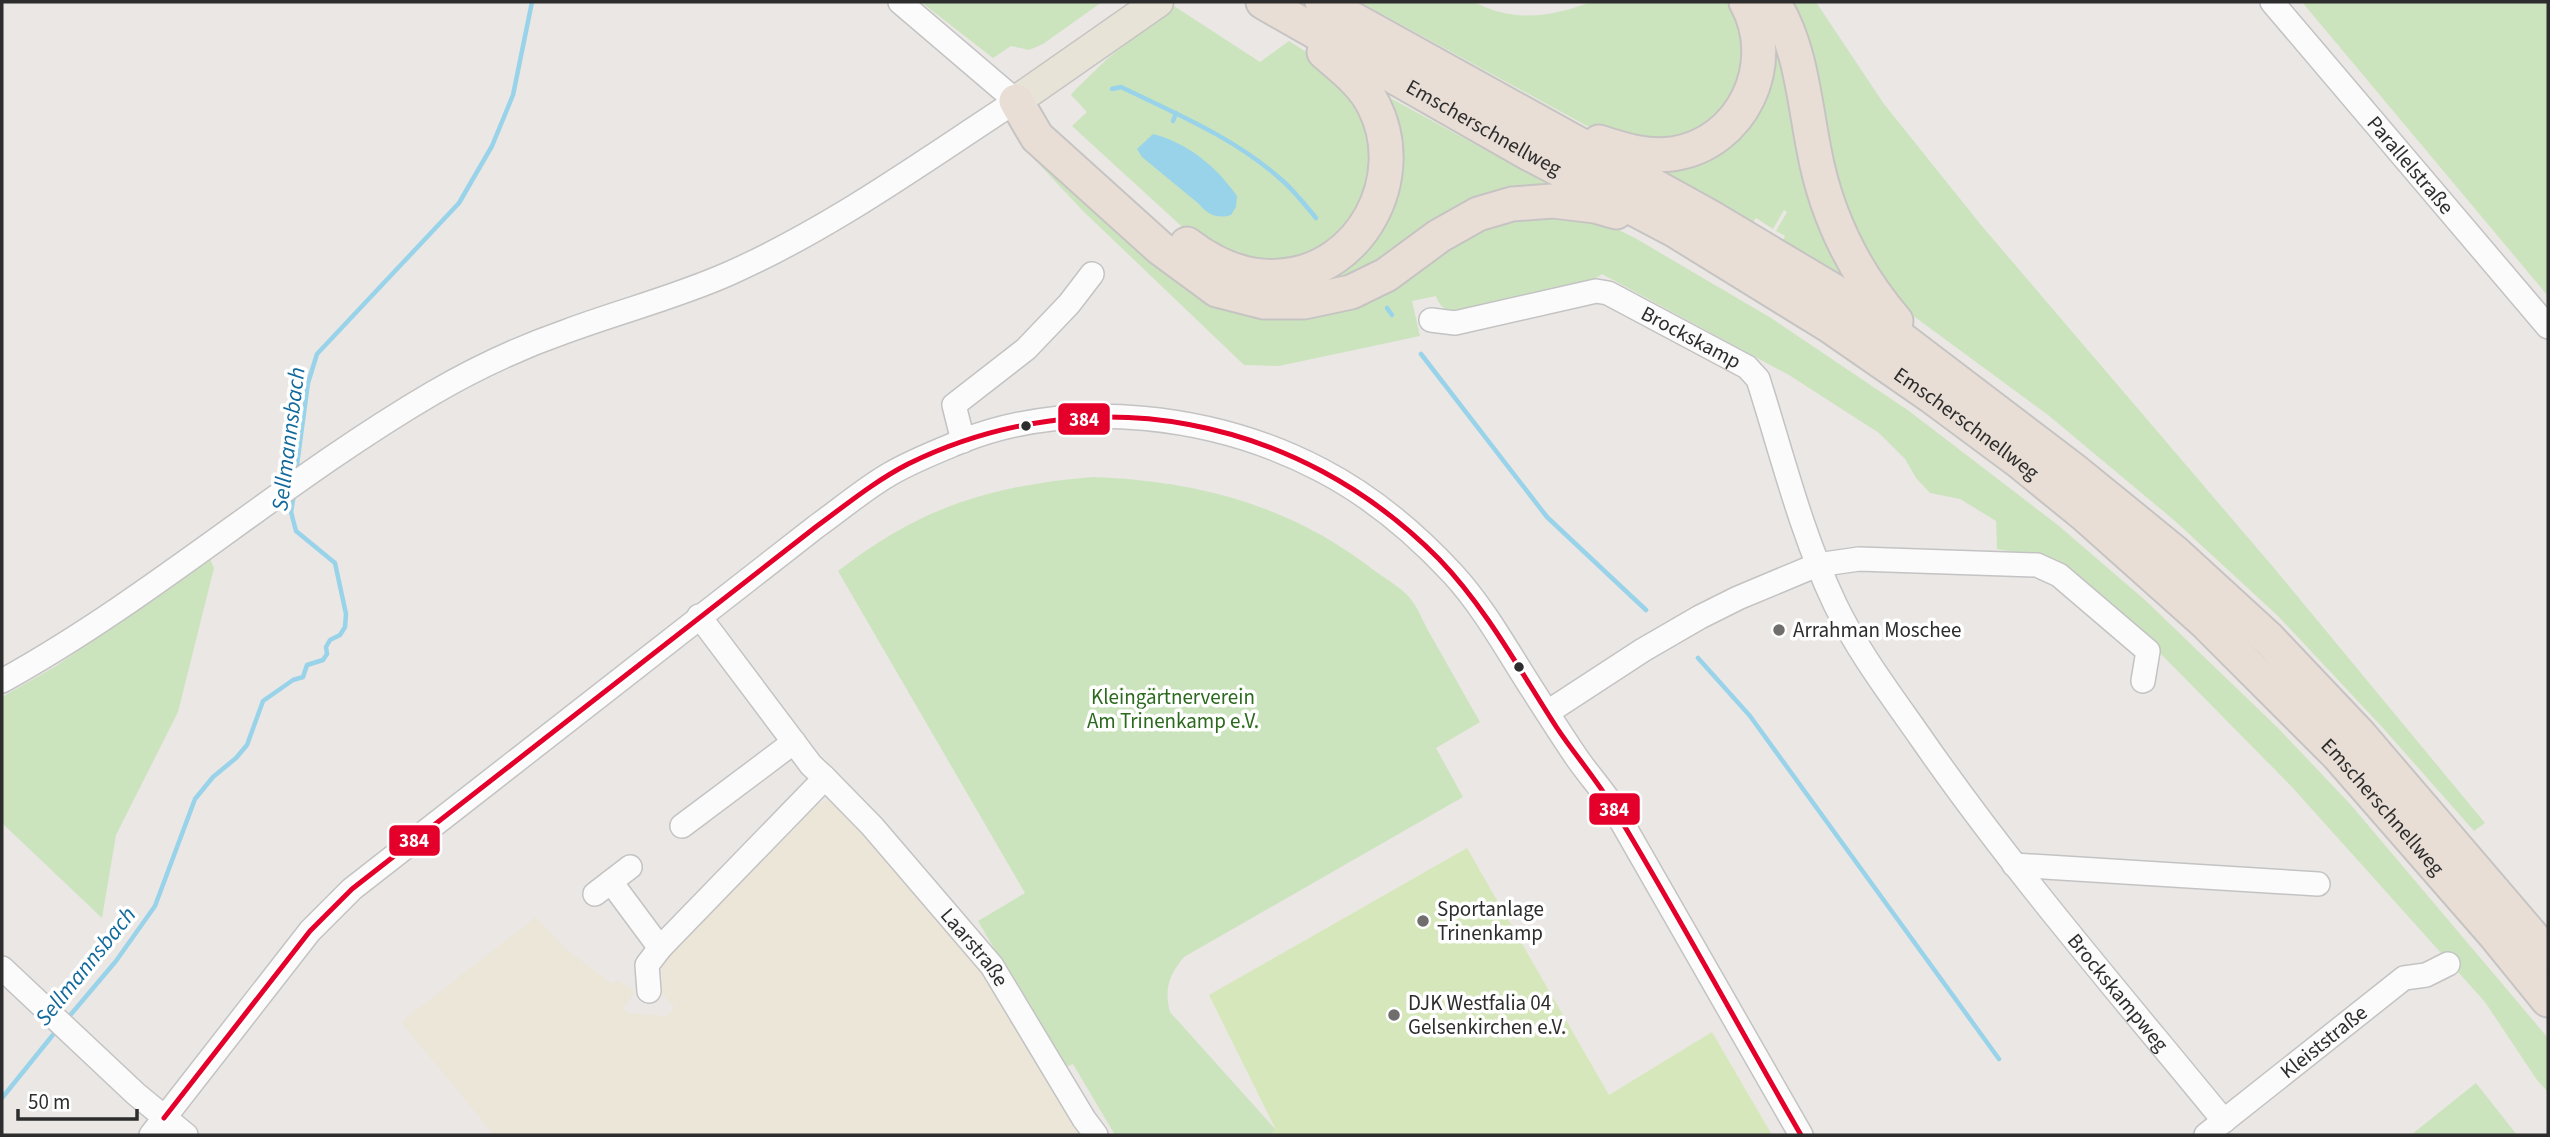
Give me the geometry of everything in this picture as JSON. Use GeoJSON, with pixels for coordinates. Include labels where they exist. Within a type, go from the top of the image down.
{"type":"FeatureCollection","features":[{"type":"Feature","properties":{"kind":"highway","name":"Emscherschnellweg"},"geometry":{"type":"LineString","coordinates":[[1264,2],[1317,18],[1534,121],[1710,217],[1854,303],[2076,472],[2162,542],[2269,639],[2359,734],[2548,955]]}},
{"type":"Feature","properties":{"kind":"highway"},"geometry":{"type":"LineString","coordinates":[[1534,121],[1636,153],[1673,154],[1706,142],[1734,120],[1748,100],[1756,78],[1759,43],[1754,20],[1746,2]]}},
{"type":"Feature","properties":{"kind":"highway"},"geometry":{"type":"LineString","coordinates":[[1773,2],[1792,41],[1823,192],[1837,232],[1858,271],[1888,311],[1958,382]]}},
{"type":"Feature","properties":{"kind":"highway"},"geometry":{"type":"LineString","coordinates":[[1016,101],[1060,133],[1180,239],[1211,261],[1245,274],[1272,276],[1299,273],[1334,258],[1360,234],[1380,200],[1388,162],[1381,123],[1368,96],[1350,74],[1317,18]]}},
{"type":"Feature","properties":{"kind":"highway","name":"Emscherschnellweg"},"geometry":{"type":"LineString","coordinates":[[1317,18],[1527,152],[1676,231],[1830,326],[2020,462],[2095,524],[2206,623],[2338,755],[2496,936],[2548,1000]]}},
{"type":"Feature","properties":{"kind":"highway"},"geometry":{"type":"LineString","coordinates":[[1016,101],[1037,137],[1160,248],[1217,290],[1264,302],[1304,302],[1351,292],[1386,275],[1439,236],[1478,215],[1511,204],[1553,201],[1595,206],[1676,231]]}},
{"type":"Feature","properties":{"kind":"main road"},"geometry":{"type":"LineString","coordinates":[[1016,101],[1158,2]]}},
{"type":"Feature","properties":{"kind":"street"},"geometry":{"type":"LineString","coordinates":[[2,681],[79,636],[404,411],[475,370],[542,340],[704,284],[797,241],[884,189],[1016,101],[900,2]]}},
{"type":"Feature","properties":{"kind":"street","name":"Parallelstraße"},"geometry":{"type":"LineString","coordinates":[[2272,2],[2548,327]]}},
{"type":"Feature","properties":{"kind":"street"},"geometry":{"type":"LineString","coordinates":[[964,441],[954,405],[1026,349],[1069,304],[1092,274]]}},
{"type":"Feature","properties":{"kind":"street","name":"Brockskamp"},"geometry":{"type":"LineString","coordinates":[[1432,320],[1455,323],[1596,291],[1608,293],[1747,367],[1758,379],[1817,565]]}},
{"type":"Feature","properties":{"kind":"street"},"geometry":{"type":"LineString","coordinates":[[158,1126],[310,931],[352,889],[817,526],[891,474],[964,441],[1002,429],[1059,420],[1111,416],[1151,418],[1248,440],[1321,470],[1386,511],[1455,576],[1481,609],[1612,805],[1801,1135]]}},
{"type":"Feature","properties":{"kind":"street"},"geometry":{"type":"LineString","coordinates":[[1548,712],[1643,650],[1738,598],[1817,565],[1859,559],[2037,565],[2059,575],[2148,651],[2143,681]]}},
{"type":"Feature","properties":{"kind":"street","name":"Brockskampweg"},"geometry":{"type":"LineString","coordinates":[[1817,565],[1836,607],[1873,669],[1954,785],[2215,1128]]}},
{"type":"Feature","properties":{"kind":"street","name":"Laarstraße"},"geometry":{"type":"LineString","coordinates":[[699,616],[794,742],[872,826],[992,966],[1096,1135]]}},
{"type":"Feature","properties":{"kind":"street"},"geometry":{"type":"LineString","coordinates":[[682,826],[794,742]]}},
{"type":"Feature","properties":{"kind":"street"},"geometry":{"type":"LineString","coordinates":[[649,991],[647,965],[660,948],[825,778]]}},
{"type":"Feature","properties":{"kind":"street"},"geometry":{"type":"LineString","coordinates":[[2014,865],[2318,884]]}},
{"type":"Feature","properties":{"kind":"street"},"geometry":{"type":"LineString","coordinates":[[630,867],[603,888],[660,948]]}},
{"type":"Feature","properties":{"kind":"street","name":"Kleiststraße"},"geometry":{"type":"LineString","coordinates":[[2215,1128],[2404,978],[2426,975],[2448,964]]}},
{"type":"Feature","properties":{"kind":"street"},"geometry":{"type":"LineString","coordinates":[[2,968],[71,1034],[158,1126],[186,1135]]}},
{"type":"Feature","properties":{"kind":"shaded area"},"geometry":{"type":"Polygon","coordinates":[[[831,799],[838,801],[960,935],[1087,1135],[494,1135],[401,1022],[536,917],[568,951],[612,984],[618,980],[635,992],[623,1008],[629,1013],[666,1016],[675,1008],[662,994],[662,964],[818,804],[831,799]]]}},
{"type":"Feature","properties":{"kind":"green space"},"geometry":{"type":"Polygon","coordinates":[[[921,2],[1102,2],[1043,44],[1029,50],[1011,46],[993,58],[921,2]]]}},
{"type":"Feature","properties":{"kind":"green space"},"geometry":{"type":"Polygon","coordinates":[[[1360,2],[1469,2],[1500,12],[1535,15],[1558,12],[1591,2],[1735,2],[1748,29],[1736,104],[1683,143],[1612,137],[1587,126],[1360,2]]]}},
{"type":"Feature","properties":{"kind":"green space"},"geometry":{"type":"Polygon","coordinates":[[[1786,2],[1816,2],[1884,104],[1981,225],[2274,568],[2485,823],[2474,831],[2383,728],[2278,616],[2175,521],[2048,415],[1904,309],[1845,222],[1786,2]]]}},
{"type":"Feature","properties":{"kind":"green space"},"geometry":{"type":"Polygon","coordinates":[[[2302,2],[2548,2],[2548,296],[2302,2]]]}},
{"type":"Feature","properties":{"kind":"green space"},"geometry":{"type":"Polygon","coordinates":[[[1174,6],[1260,62],[1289,41],[1330,67],[1373,126],[1373,193],[1330,249],[1259,267],[1191,235],[1072,126],[1087,112],[1071,95],[1075,90],[1107,59],[1174,6]]]}},
{"type":"Feature","properties":{"kind":"green space"},"geometry":{"type":"Polygon","coordinates":[[[1771,23],[1851,283],[1783,241],[1785,236],[1776,231],[1787,212],[1784,210],[1773,229],[1756,218],[1752,224],[1648,163],[1704,153],[1771,23]]]}},
{"type":"Feature","properties":{"kind":"green space"},"geometry":{"type":"Polygon","coordinates":[[[1372,88],[1561,191],[1400,251],[1320,290],[1231,278],[1371,232],[1372,88]]]}},
{"type":"Feature","properties":{"kind":"green space"},"geometry":{"type":"Polygon","coordinates":[[[1023,143],[1255,313],[1450,243],[1499,220],[1564,215],[1613,227],[1771,318],[1909,411],[2059,526],[2145,600],[2278,728],[2351,805],[2548,1038],[2548,1092],[2537,1080],[2485,1002],[2292,787],[2153,646],[2036,556],[1997,549],[1996,521],[1960,499],[1930,493],[1916,478],[1905,459],[1879,433],[1789,375],[1602,274],[1596,281],[1454,312],[1442,307],[1436,296],[1412,301],[1420,336],[1279,366],[1244,365],[1083,211],[1036,161],[1023,143]]]}},
{"type":"Feature","properties":{"kind":"green space","name":"Kleingärtnerverein Am Trinenkamp e.V."},"geometry":{"type":"Polygon","coordinates":[[[1093,477],[1169,484],[1242,501],[1276,513],[1343,548],[1397,586],[1412,601],[1480,722],[1436,748],[1463,797],[1184,957],[1171,976],[1168,989],[1170,1012],[1276,1130],[1270,1135],[1115,1135],[1073,1064],[1064,1068],[978,921],[1025,893],[838,571],[898,531],[958,503],[1021,486],[1093,477]]]}},
{"type":"Feature","properties":{"kind":"green space"},"geometry":{"type":"Polygon","coordinates":[[[210,559],[214,568],[178,712],[116,835],[102,918],[2,823],[2,697],[56,666],[210,559]]]}},
{"type":"Feature","properties":{"kind":"green space","name":"Sportanlage Trinenkamp"},"geometry":{"type":"Polygon","coordinates":[[[1467,848],[1609,1095],[1712,1032],[1772,1135],[1270,1135],[1276,1130],[1209,995],[1467,848]]]}},
{"type":"Feature","properties":{"kind":"green space"},"geometry":{"type":"Polygon","coordinates":[[[2476,1083],[2517,1135],[2411,1135],[2476,1083]]]}},
{"type":"Feature","properties":{"kind":"water"},"geometry":{"type":"Polygon","coordinates":[[[1153,134],[1190,150],[1220,175],[1237,196],[1236,207],[1231,215],[1221,217],[1209,213],[1142,157],[1137,149],[1153,134]]]}},
{"type":"Feature","properties":{"kind":"waterway","name":"Sellmannsbach"},"geometry":{"type":"LineString","coordinates":[[296,472],[308,383],[317,354],[459,203],[492,146],[513,95],[532,2]]}},
{"type":"Feature","properties":{"kind":"waterway"},"geometry":{"type":"LineString","coordinates":[[1112,89],[1121,87],[1227,140],[1284,182],[1316,218]]}},
{"type":"Feature","properties":{"kind":"waterway"},"geometry":{"type":"LineString","coordinates":[[1173,121],[1176,113]]}},
{"type":"Feature","properties":{"kind":"waterway"},"geometry":{"type":"LineString","coordinates":[[1387,308],[1392,315]]}},
{"type":"Feature","properties":{"kind":"waterway"},"geometry":{"type":"LineString","coordinates":[[1421,354],[1547,517],[1646,610]]}},
{"type":"Feature","properties":{"kind":"waterway","name":"Sellmannsbach"},"geometry":{"type":"LineString","coordinates":[[67,1019],[116,961],[155,906],[195,799],[213,777],[247,745],[263,701],[293,680],[303,677],[307,665],[323,660],[330,640],[340,635],[345,627],[346,614],[335,563],[296,531],[291,512],[294,494]]}},
{"type":"Feature","properties":{"kind":"waterway"},"geometry":{"type":"LineString","coordinates":[[1698,658],[1750,716],[1999,1059]]}},
{"type":"Feature","properties":{"kind":"waterway","name":"Sellmannsbach"},"geometry":{"type":"LineString","coordinates":[[2,1098],[56,1031]]}},
{"type":"Feature","properties":{"kind":"transit line","name":"384"},"geometry":{"type":"LineString","coordinates":[[164,1118],[310,931],[352,889],[850,501],[908,464],[977,437],[1048,421],[1119,417],[1189,424],[1257,443],[1322,471],[1383,510],[1439,559],[1488,619],[1557,728],[1613,807],[1801,1135]]}},
{"type":"Feature","properties":{"kind":"place","name":"Arrahman Moschee"},"geometry":{"type":"Point","coordinates":[1779,630]}},
{"type":"Feature","properties":{"kind":"place","name":"Sportanlage Trinenkamp"},"geometry":{"type":"Point","coordinates":[1423,921]}},
{"type":"Feature","properties":{"kind":"place","name":"DJK Westfalia 04 Gelsenkirchen e.V."},"geometry":{"type":"Point","coordinates":[1394,1015]}}]}
